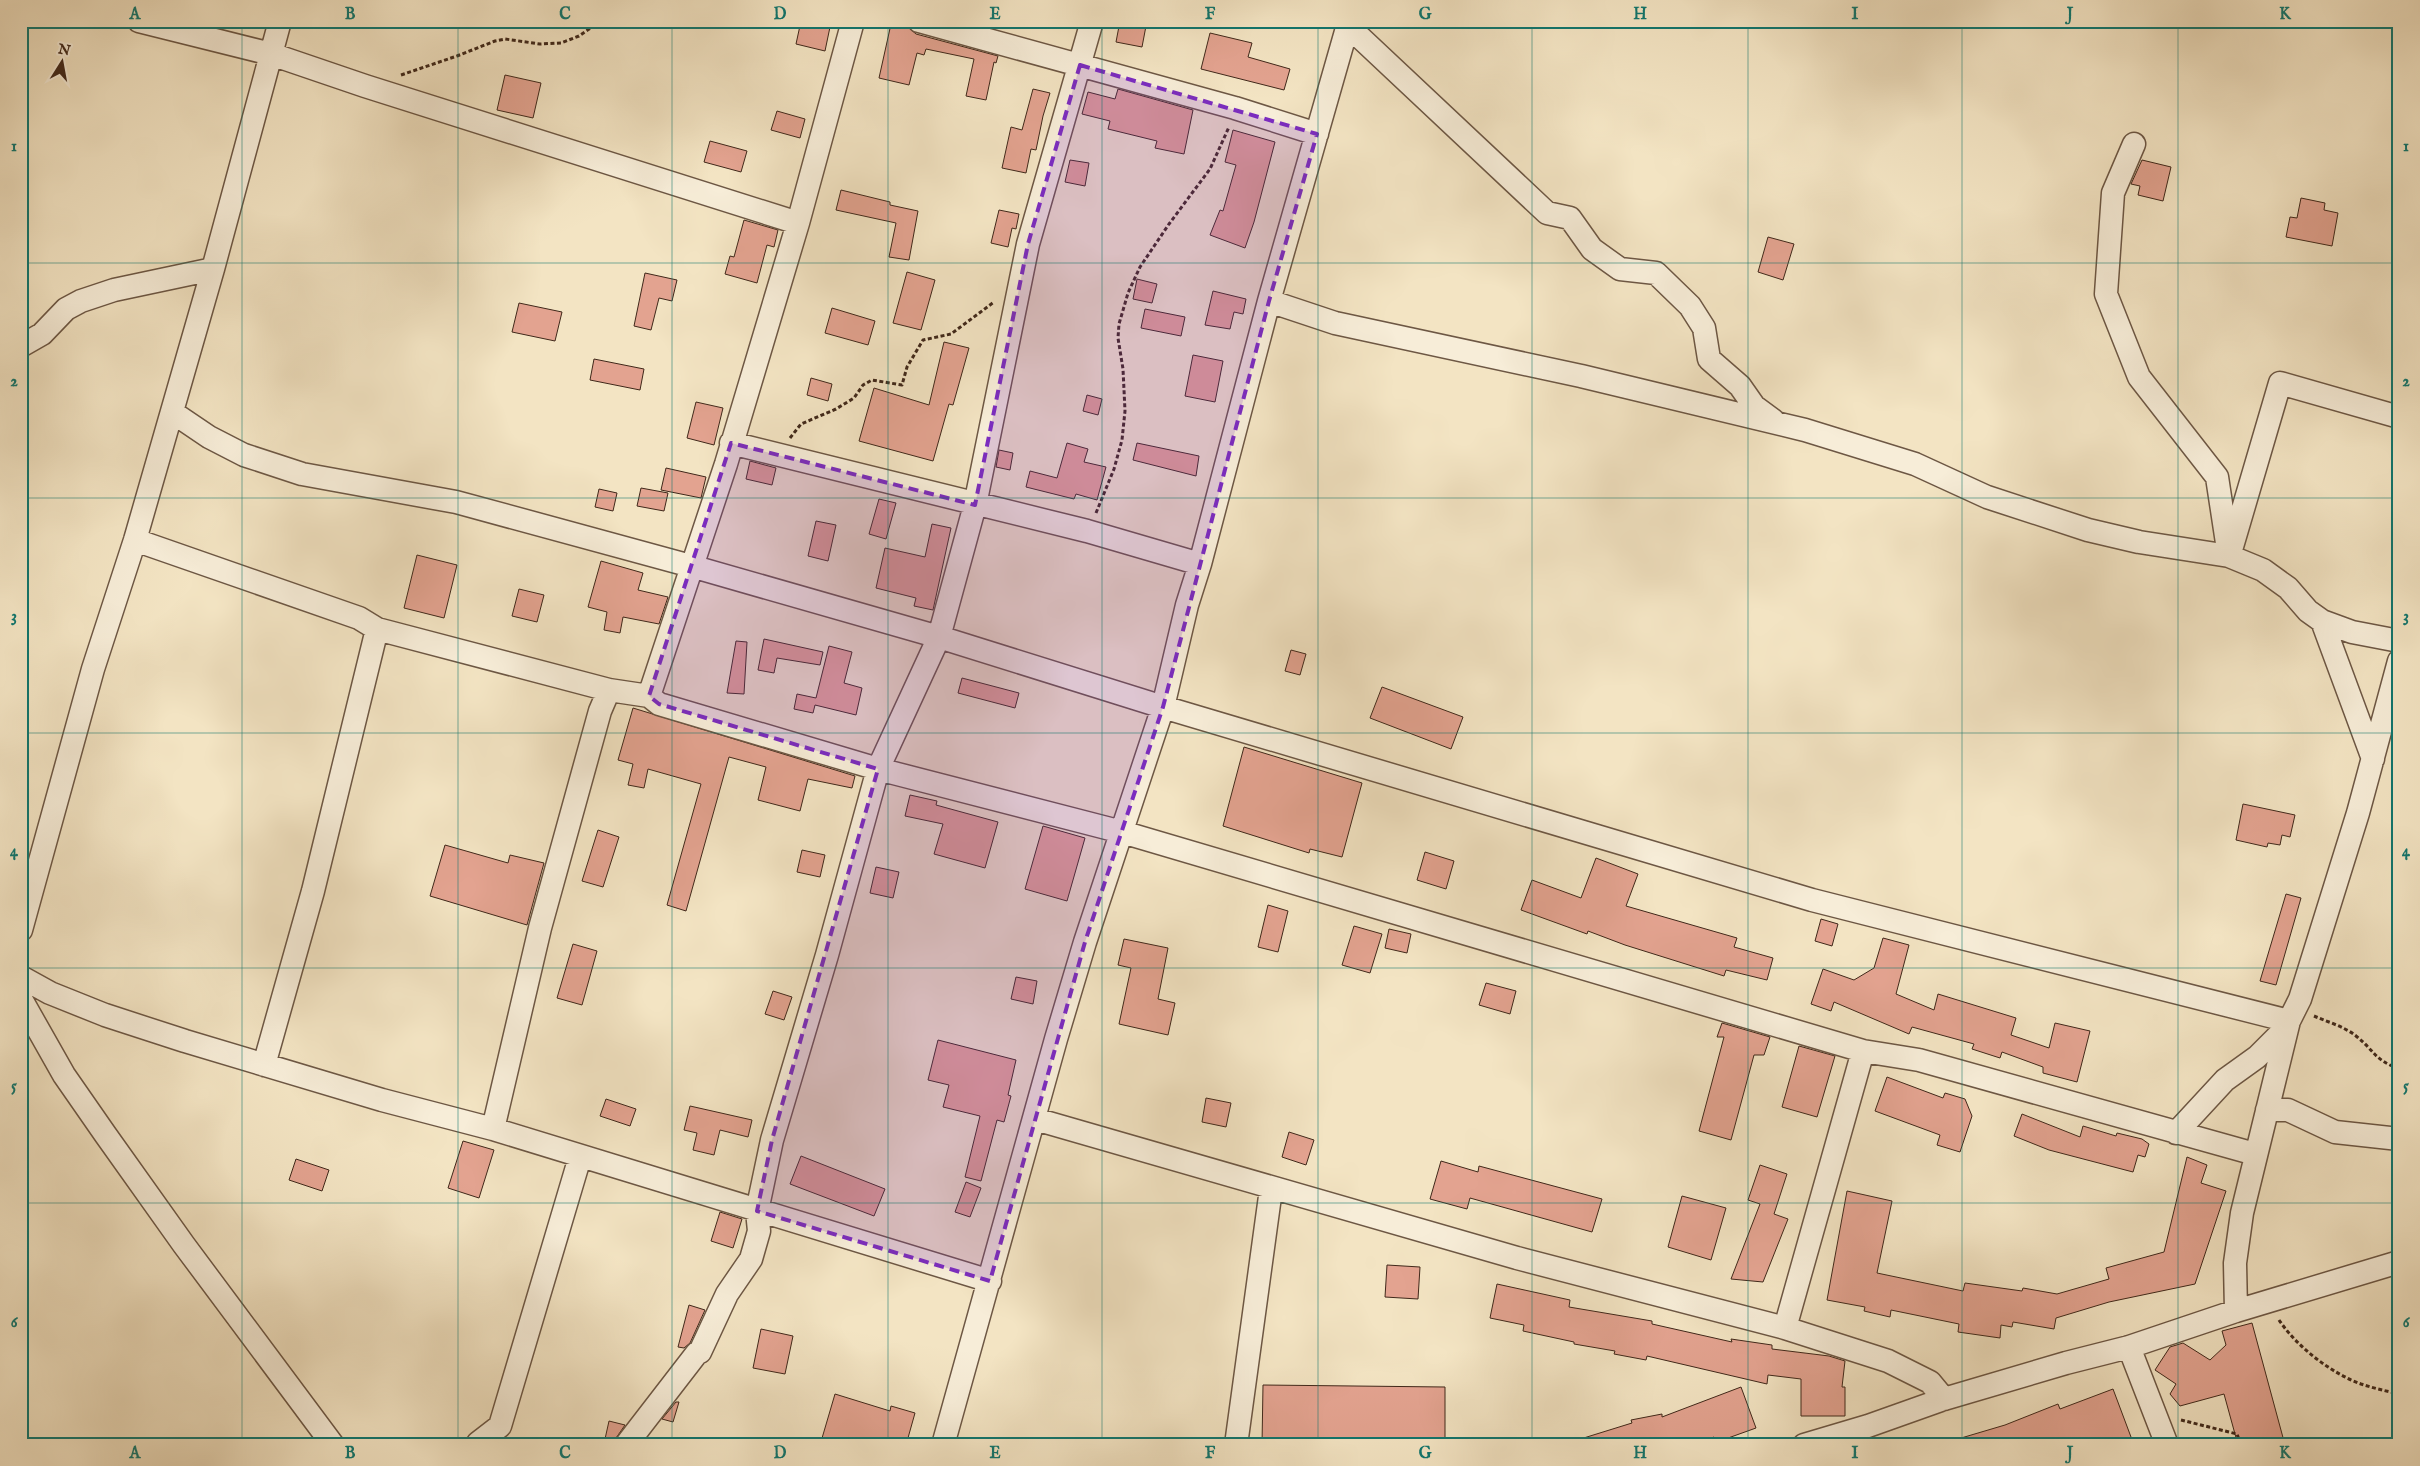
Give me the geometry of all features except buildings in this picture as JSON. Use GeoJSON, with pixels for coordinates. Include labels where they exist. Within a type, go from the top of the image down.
{"type":"FeatureCollection","features":[{"type":"Feature","properties":{"kind":"street"},"geometry":{"type":"LineString","coordinates":[[139,21],[271,54],[798,223]]}},
{"type":"Feature","properties":{"kind":"street"},"geometry":{"type":"LineString","coordinates":[[21,930],[93,669],[135,540],[213,269],[280,21]]}},
{"type":"Feature","properties":{"kind":"street"},"geometry":{"type":"LineString","coordinates":[[649,696],[731,443],[798,223],[853,21]]}},
{"type":"Feature","properties":{"kind":"street"},"geometry":{"type":"LineString","coordinates":[[919,21],[1080,64],[1255,114],[1317,134]]}},
{"type":"Feature","properties":{"kind":"street"},"geometry":{"type":"LineString","coordinates":[[626,1445],[673,1382],[697,1352],[700,1352],[727,1294],[751,1259],[759,1231],[758,1211],[772,1140],[827,955],[878,769],[940,637],[975,505],[1028,244],[1092,21]]}},
{"type":"Feature","properties":{"kind":"street"},"geometry":{"type":"LineString","coordinates":[[943,1445],[1082,951],[1163,707],[1187,605],[1200,564],[1269,301],[1348,24],[1547,213],[1570,218],[1592,249],[1620,270],[1656,273],[1690,306],[1700,321],[1704,328],[1709,359],[1740,386],[1754,406],[1778,423]]}},
{"type":"Feature","properties":{"kind":"street"},"geometry":{"type":"LineString","coordinates":[[2134,144],[2113,193],[2106,294],[2140,377],[2217,477],[2229,556]]}},
{"type":"Feature","properties":{"kind":"street"},"geometry":{"type":"LineString","coordinates":[[21,346],[42,334],[66,308],[81,301],[114,290],[213,269]]}},
{"type":"Feature","properties":{"kind":"street"},"geometry":{"type":"LineString","coordinates":[[1269,301],[1336,323],[1580,376],[1778,423],[1857,445],[1915,464],[1987,497],[2088,530],[2139,542],[2229,556],[2263,570],[2288,588],[2308,611],[2322,621],[2352,632],[2399,641]]}},
{"type":"Feature","properties":{"kind":"street"},"geometry":{"type":"LineString","coordinates":[[2229,556],[2280,383],[2399,417]]}},
{"type":"Feature","properties":{"kind":"street"},"geometry":{"type":"LineString","coordinates":[[172,412],[208,437],[244,455],[302,474],[456,502],[691,566],[940,637],[1163,707],[1812,900],[2291,1018]]}},
{"type":"Feature","properties":{"kind":"street"},"geometry":{"type":"LineString","coordinates":[[731,443],[975,505],[1087,531],[1200,564]]}},
{"type":"Feature","properties":{"kind":"street"},"geometry":{"type":"LineString","coordinates":[[135,540],[358,618],[376,629],[609,690],[649,696],[659,704],[878,769],[1122,832],[1863,1051],[1919,1060],[2255,1154]]}},
{"type":"Feature","properties":{"kind":"street"},"geometry":{"type":"LineString","coordinates":[[2322,621],[2373,759]]}},
{"type":"Feature","properties":{"kind":"street"},"geometry":{"type":"LineString","coordinates":[[264,1065],[313,891],[376,629]]}},
{"type":"Feature","properties":{"kind":"street"},"geometry":{"type":"LineString","coordinates":[[2236,1311],[2237,1242],[2255,1154],[2291,1018],[2373,759],[2399,661]]}},
{"type":"Feature","properties":{"kind":"street"},"geometry":{"type":"LineString","coordinates":[[493,1129],[540,928],[600,711],[609,690]]}},
{"type":"Feature","properties":{"kind":"street"},"geometry":{"type":"LineString","coordinates":[[21,977],[50,993],[105,1015],[264,1065],[382,1100],[493,1129],[990,1281]]}},
{"type":"Feature","properties":{"kind":"street"},"geometry":{"type":"LineString","coordinates":[[21,999],[64,1075],[104,1134],[333,1445]]}},
{"type":"Feature","properties":{"kind":"street"},"geometry":{"type":"LineString","coordinates":[[2176,1133],[2225,1080],[2257,1057],[2291,1018]]}},
{"type":"Feature","properties":{"kind":"street"},"geometry":{"type":"LineString","coordinates":[[1785,1328],[1863,1051]]}},
{"type":"Feature","properties":{"kind":"street"},"geometry":{"type":"LineString","coordinates":[[2267,1110],[2288,1110],[2335,1132],[2399,1139]]}},
{"type":"Feature","properties":{"kind":"street"},"geometry":{"type":"LineString","coordinates":[[1035,1119],[1271,1189],[1517,1258],[1785,1328],[1888,1361],[1930,1382],[1944,1399]]}},
{"type":"Feature","properties":{"kind":"street"},"geometry":{"type":"LineString","coordinates":[[478,1443],[500,1426],[580,1157]]}},
{"type":"Feature","properties":{"kind":"street"},"geometry":{"type":"LineString","coordinates":[[1236,1445],[1271,1189]]}},
{"type":"Feature","properties":{"kind":"street"},"geometry":{"type":"LineString","coordinates":[[1804,1445],[1868,1426],[1944,1399],[2128,1347],[2236,1311],[2399,1262]]}},
{"type":"Feature","properties":{"kind":"street"},"geometry":{"type":"LineString","coordinates":[[2128,1347],[2168,1445]]}},
{"type":"Feature","properties":{"kind":"path"},"geometry":{"type":"LineString","coordinates":[[398,76],[495,41],[505,39],[540,44],[561,42],[579,36],[601,21]]}},
{"type":"Feature","properties":{"kind":"path"},"geometry":{"type":"LineString","coordinates":[[1087,531],[1103,497],[1122,440],[1125,411],[1123,369],[1118,338],[1119,324],[1128,293],[1140,267],[1168,224],[1210,169],[1230,125],[1255,114]]}},
{"type":"Feature","properties":{"kind":"path"},"geometry":{"type":"LineString","coordinates":[[782,456],[792,433],[801,424],[836,409],[854,398],[863,386],[872,380],[902,385],[907,367],[923,340],[951,334],[973,319],[987,306],[1002,298]]}},
{"type":"Feature","properties":{"kind":"path"},"geometry":{"type":"LineString","coordinates":[[2291,1018],[2348,1031],[2357,1037],[2376,1058],[2399,1069]]}},
{"type":"Feature","properties":{"kind":"path"},"geometry":{"type":"LineString","coordinates":[[2267,1302],[2290,1336],[2308,1352],[2360,1384],[2399,1394]]}},
{"type":"Feature","properties":{"kind":"path"},"geometry":{"type":"LineString","coordinates":[[2156,1414],[2237,1434],[2241,1445]]}},
{"type":"Feature","properties":{"kind":"highlighted area"},"geometry":{"type":"Polygon","coordinates":[[[1080,65],[1317,134],[1269,301],[1163,707],[1085,942],[990,1281],[757,1211],[772,1140],[878,769],[659,704],[649,696],[731,443],[975,505],[1028,244],[1080,65]]]}}]}
